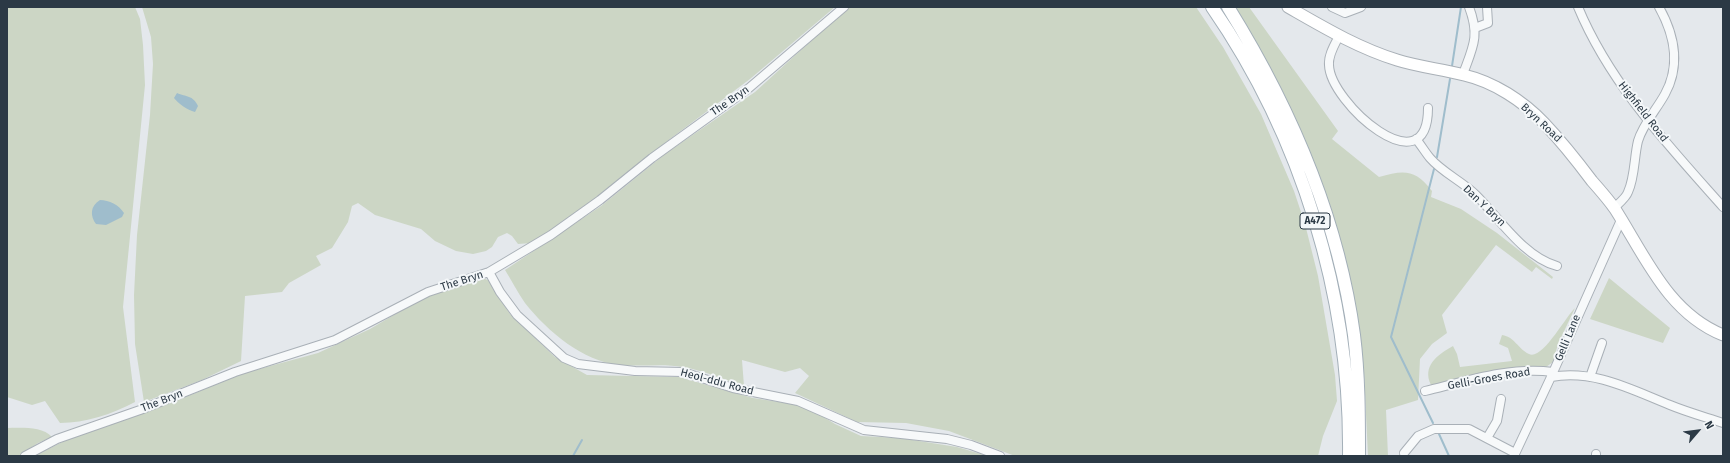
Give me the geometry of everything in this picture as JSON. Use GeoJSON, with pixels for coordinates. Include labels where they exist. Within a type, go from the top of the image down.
{"type":"FeatureCollection","features":[{"type":"Feature","properties":{"kind":"main road","name":"A472"},"geometry":{"type":"LineString","coordinates":[[1212,7],[1245,62],[1270,108],[1297,169],[1318,230],[1333,295],[1344,357],[1347,392],[1349,456]]}},
{"type":"Feature","properties":{"kind":"main road","name":"A472"},"geometry":{"type":"LineString","coordinates":[[1228,7],[1253,48],[1289,119],[1304,154],[1332,233],[1347,296],[1354,336],[1359,396],[1359,456]]}},
{"type":"Feature","properties":{"kind":"street","name":"The Bryn"},"geometry":{"type":"LineString","coordinates":[[25,456],[57,439],[140,410],[235,372],[335,340],[428,292],[489,272],[551,235],[600,200],[652,158],[749,88],[844,7]]}},
{"type":"Feature","properties":{"kind":"street","name":"Bryn Road"},"geometry":{"type":"LineString","coordinates":[[1288,7],[1339,36],[1396,60],[1420,67],[1463,74],[1504,92],[1542,121],[1564,144],[1614,208],[1669,295],[1691,316],[1723,335]]}},
{"type":"Feature","properties":{"kind":"street"},"geometry":{"type":"LineString","coordinates":[[1332,7],[1345,13],[1361,7]]}},
{"type":"Feature","properties":{"kind":"street"},"geometry":{"type":"LineString","coordinates":[[1463,74],[1475,42],[1476,24],[1469,7]]}},
{"type":"Feature","properties":{"kind":"street"},"geometry":{"type":"LineString","coordinates":[[1475,28],[1488,22],[1487,7]]}},
{"type":"Feature","properties":{"kind":"street","name":"Highfield Road"},"geometry":{"type":"LineString","coordinates":[[1578,7],[1595,43],[1647,122],[1723,207]]}},
{"type":"Feature","properties":{"kind":"street"},"geometry":{"type":"LineString","coordinates":[[1614,208],[1628,193],[1638,140],[1647,122],[1666,93],[1674,72],[1675,49],[1669,27],[1659,7]]}},
{"type":"Feature","properties":{"kind":"street"},"geometry":{"type":"LineString","coordinates":[[1339,36],[1329,60],[1329,69],[1333,80],[1349,104],[1373,127],[1395,141],[1405,142],[1416,139],[1426,129],[1428,108]]}},
{"type":"Feature","properties":{"kind":"street","name":"Dan Y Bryn"},"geometry":{"type":"LineString","coordinates":[[1416,139],[1431,159],[1474,193],[1511,233],[1535,255],[1543,262],[1557,266]]}},
{"type":"Feature","properties":{"kind":"street","name":"Gelli Lane"},"geometry":{"type":"LineString","coordinates":[[1514,455],[1552,375],[1621,220]]}},
{"type":"Feature","properties":{"kind":"street","name":"Heol-ddu Road"},"geometry":{"type":"LineString","coordinates":[[489,272],[500,292],[517,315],[564,358],[578,364],[635,371],[683,372],[734,388],[798,400],[864,430],[947,439],[971,445],[1000,456]]}},
{"type":"Feature","properties":{"kind":"street"},"geometry":{"type":"LineString","coordinates":[[1590,377],[1602,343]]}},
{"type":"Feature","properties":{"kind":"street","name":"Gelli-Groes Road"},"geometry":{"type":"LineString","coordinates":[[1425,391],[1511,373],[1537,371],[1552,375],[1590,377],[1613,381],[1672,406],[1723,423]]}},
{"type":"Feature","properties":{"kind":"street"},"geometry":{"type":"LineString","coordinates":[[1487,438],[1497,421],[1501,399]]}},
{"type":"Feature","properties":{"kind":"street"},"geometry":{"type":"LineString","coordinates":[[1404,453],[1418,436],[1434,429],[1469,428],[1514,455]]}},
{"type":"Feature","properties":{"kind":"green space"},"geometry":{"type":"Polygon","coordinates":[[[7,7],[135,7],[140,19],[145,85],[123,307],[135,402],[108,414],[89,420],[60,423],[45,401],[32,405],[7,397],[7,7]]]}},
{"type":"Feature","properties":{"kind":"green space"},"geometry":{"type":"Polygon","coordinates":[[[142,7],[835,7],[750,79],[670,139],[611,188],[532,243],[518,244],[512,236],[507,233],[498,237],[492,247],[486,251],[473,254],[456,251],[435,241],[421,229],[375,215],[358,203],[352,206],[348,222],[332,248],[316,256],[321,265],[289,283],[282,292],[245,296],[241,361],[202,380],[144,402],[135,344],[134,295],[137,235],[150,115],[153,64],[151,37],[142,7]]]}},
{"type":"Feature","properties":{"kind":"green space"},"geometry":{"type":"Polygon","coordinates":[[[848,7],[1196,7],[1223,47],[1261,114],[1294,191],[1305,224],[1318,276],[1335,375],[1337,401],[1323,436],[1318,456],[1015,456],[949,431],[906,423],[857,422],[795,393],[809,376],[800,368],[785,372],[742,360],[744,386],[691,368],[667,365],[619,365],[592,358],[567,343],[544,324],[525,303],[505,270],[601,206],[665,154],[755,92],[848,7]]]}},
{"type":"Feature","properties":{"kind":"green space"},"geometry":{"type":"Polygon","coordinates":[[[1234,7],[1249,7],[1338,131],[1332,139],[1379,177],[1395,173],[1408,173],[1414,175],[1426,184],[1432,191],[1431,197],[1461,209],[1497,233],[1553,277],[1552,279],[1536,267],[1532,272],[1496,245],[1442,315],[1447,333],[1432,344],[1420,359],[1418,400],[1386,410],[1388,456],[1368,456],[1364,372],[1357,323],[1321,182],[1310,153],[1272,71],[1234,7]]]}},
{"type":"Feature","properties":{"kind":"green space"},"geometry":{"type":"Polygon","coordinates":[[[482,278],[488,280],[510,314],[555,357],[587,375],[679,377],[753,398],[792,404],[814,411],[835,424],[861,436],[900,438],[957,447],[988,456],[35,456],[66,440],[193,394],[237,375],[318,353],[370,329],[426,296],[482,278]]]}},
{"type":"Feature","properties":{"kind":"green space"},"geometry":{"type":"Polygon","coordinates":[[[1609,278],[1670,328],[1663,343],[1590,319],[1609,278]]]}},
{"type":"Feature","properties":{"kind":"green space"},"geometry":{"type":"Polygon","coordinates":[[[1575,308],[1558,344],[1553,362],[1546,367],[1523,368],[1431,385],[1428,372],[1430,367],[1437,357],[1453,346],[1457,354],[1460,367],[1512,361],[1508,348],[1499,344],[1502,335],[1510,338],[1525,352],[1534,354],[1547,345],[1575,308]]]}},
{"type":"Feature","properties":{"kind":"green space"},"geometry":{"type":"Polygon","coordinates":[[[7,428],[37,429],[48,433],[52,437],[38,443],[18,456],[7,456],[7,428]]]}},
{"type":"Feature","properties":{"kind":"water"},"geometry":{"type":"Polygon","coordinates":[[[177,93],[189,97],[196,102],[198,106],[195,112],[181,105],[174,98],[177,93]]]}},
{"type":"Feature","properties":{"kind":"water"},"geometry":{"type":"Polygon","coordinates":[[[100,200],[117,205],[124,213],[122,217],[106,225],[96,224],[92,211],[94,205],[100,200]]]}},
{"type":"Feature","properties":{"kind":"waterway"},"geometry":{"type":"LineString","coordinates":[[1452,66],[1461,7]]}},
{"type":"Feature","properties":{"kind":"waterway"},"geometry":{"type":"LineString","coordinates":[[1437,157],[1450,79]]}},
{"type":"Feature","properties":{"kind":"waterway"},"geometry":{"type":"LineString","coordinates":[[1433,423],[1391,337],[1434,169]]}},
{"type":"Feature","properties":{"kind":"waterway"},"geometry":{"type":"LineString","coordinates":[[1439,434],[1449,456]]}},
{"type":"Feature","properties":{"kind":"waterway"},"geometry":{"type":"LineString","coordinates":[[573,456],[582,440]]}}]}
